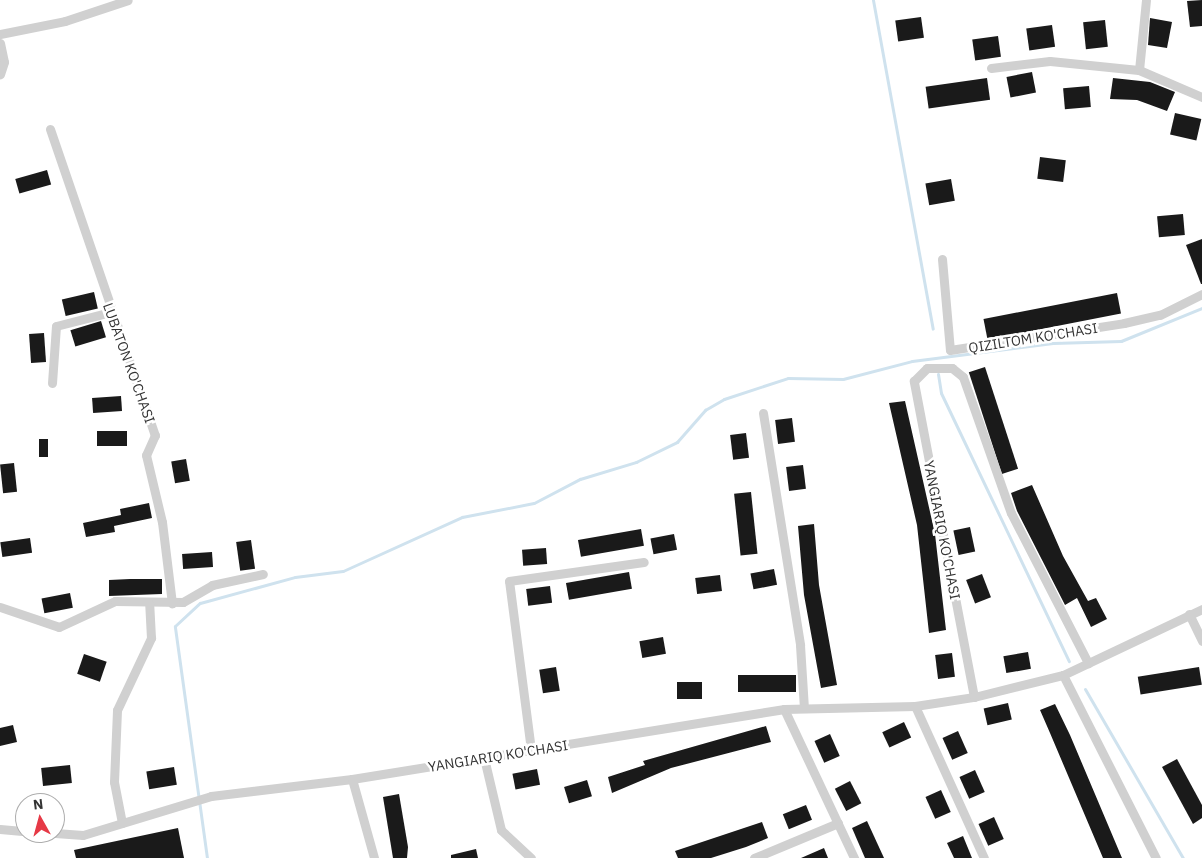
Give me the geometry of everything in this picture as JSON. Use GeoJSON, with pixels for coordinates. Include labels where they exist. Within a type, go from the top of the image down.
{"type":"FeatureCollection","features":[{"type":"Feature","properties":{"kind":"street"},"geometry":{"type":"LineString","coordinates":[[0,34],[65,21],[128,0]]}},
{"type":"Feature","properties":{"kind":"street"},"geometry":{"type":"LineString","coordinates":[[1139,70],[1146,0]]}},
{"type":"Feature","properties":{"kind":"street"},"geometry":{"type":"LineString","coordinates":[[0,43],[4,62],[0,74]]}},
{"type":"Feature","properties":{"kind":"street"},"geometry":{"type":"LineString","coordinates":[[991,68],[1050,61],[1139,70],[1202,97]]}},
{"type":"Feature","properties":{"kind":"street","name":"LUBATON KO'CHASI"},"geometry":{"type":"LineString","coordinates":[[50,128],[111,312],[155,435],[146,455],[162,522],[172,603]]}},
{"type":"Feature","properties":{"kind":"street","name":"QIZILTOM KO'CHASI"},"geometry":{"type":"LineString","coordinates":[[942,259],[950,350],[1142,319],[1202,294]]}},
{"type":"Feature","properties":{"kind":"street"},"geometry":{"type":"LineString","coordinates":[[52,383],[56,326],[111,312]]}},
{"type":"Feature","properties":{"kind":"street","name":"YANGIARIQ KO'CHASI"},"geometry":{"type":"LineString","coordinates":[[65,834],[83,835],[211,796],[352,779],[784,709],[915,706],[974,697],[1063,675],[1088,663],[1011,514],[963,377],[952,368],[927,368],[914,381],[974,697]]}},
{"type":"Feature","properties":{"kind":"street"},"geometry":{"type":"LineString","coordinates":[[763,413],[800,645],[804,708]]}},
{"type":"Feature","properties":{"kind":"street"},"geometry":{"type":"LineString","coordinates":[[531,750],[509,581],[644,562]]}},
{"type":"Feature","properties":{"kind":"street"},"geometry":{"type":"LineString","coordinates":[[0,607],[59,627],[115,601],[149,604],[183,602],[212,585],[263,574]]}},
{"type":"Feature","properties":{"kind":"street"},"geometry":{"type":"LineString","coordinates":[[122,823],[114,782],[117,710],[151,638],[149,604]]}},
{"type":"Feature","properties":{"kind":"street"},"geometry":{"type":"LineString","coordinates":[[1088,663],[1202,609]]}},
{"type":"Feature","properties":{"kind":"street"},"geometry":{"type":"LineString","coordinates":[[1190,614],[1202,641]]}},
{"type":"Feature","properties":{"kind":"street"},"geometry":{"type":"LineString","coordinates":[[1063,675],[1156,858]]}},
{"type":"Feature","properties":{"kind":"street"},"geometry":{"type":"LineString","coordinates":[[915,706],[984,858]]}},
{"type":"Feature","properties":{"kind":"street"},"geometry":{"type":"LineString","coordinates":[[784,709],[854,858]]}},
{"type":"Feature","properties":{"kind":"street"},"geometry":{"type":"LineString","coordinates":[[484,758],[500,830],[531,858]]}},
{"type":"Feature","properties":{"kind":"street"},"geometry":{"type":"LineString","coordinates":[[352,779],[374,858]]}},
{"type":"Feature","properties":{"kind":"street"},"geometry":{"type":"LineString","coordinates":[[754,858],[838,823]]}},
{"type":"Feature","properties":{"kind":"street"},"geometry":{"type":"LineString","coordinates":[[0,829],[15,830]]}},
{"type":"Feature","properties":{"kind":"building"},"geometry":{"type":"Polygon","coordinates":[[[1202,0],[1202,26],[1190,27],[1187,1],[1202,0]]]}},
{"type":"Feature","properties":{"kind":"building"},"geometry":{"type":"Polygon","coordinates":[[[921,17],[924,38],[898,41],[895,21],[921,17]]]}},
{"type":"Feature","properties":{"kind":"building"},"geometry":{"type":"Polygon","coordinates":[[[1150,18],[1172,22],[1167,48],[1148,45],[1150,18]]]}},
{"type":"Feature","properties":{"kind":"building"},"geometry":{"type":"Polygon","coordinates":[[[1105,20],[1108,47],[1086,49],[1083,22],[1105,20]]]}},
{"type":"Feature","properties":{"kind":"building"},"geometry":{"type":"Polygon","coordinates":[[[1052,25],[1055,47],[1029,50],[1026,29],[1052,25]]]}},
{"type":"Feature","properties":{"kind":"building"},"geometry":{"type":"Polygon","coordinates":[[[998,36],[1001,57],[975,60],[972,40],[998,36]]]}},
{"type":"Feature","properties":{"kind":"building"},"geometry":{"type":"Polygon","coordinates":[[[1032,72],[1036,93],[1010,98],[1006,77],[1032,72]]]}},
{"type":"Feature","properties":{"kind":"building"},"geometry":{"type":"Polygon","coordinates":[[[987,78],[990,100],[929,108],[926,87],[987,78]]]}},
{"type":"Feature","properties":{"kind":"building"},"geometry":{"type":"Polygon","coordinates":[[[1113,78],[1150,82],[1175,92],[1167,111],[1137,100],[1110,99],[1113,78]]]}},
{"type":"Feature","properties":{"kind":"building"},"geometry":{"type":"Polygon","coordinates":[[[1089,86],[1091,107],[1065,109],[1063,88],[1089,86]]]}},
{"type":"Feature","properties":{"kind":"building"},"geometry":{"type":"Polygon","coordinates":[[[1175,113],[1201,119],[1196,141],[1170,134],[1175,113]]]}},
{"type":"Feature","properties":{"kind":"building"},"geometry":{"type":"Polygon","coordinates":[[[1040,157],[1066,160],[1063,182],[1037,179],[1040,157]]]}},
{"type":"Feature","properties":{"kind":"building"},"geometry":{"type":"Polygon","coordinates":[[[47,170],[51,184],[19,194],[15,179],[47,170]]]}},
{"type":"Feature","properties":{"kind":"building"},"geometry":{"type":"Polygon","coordinates":[[[951,179],[955,201],[929,205],[925,184],[951,179]]]}},
{"type":"Feature","properties":{"kind":"building"},"geometry":{"type":"Polygon","coordinates":[[[1183,214],[1185,235],[1159,237],[1157,216],[1183,214]]]}},
{"type":"Feature","properties":{"kind":"building"},"geometry":{"type":"Polygon","coordinates":[[[1202,239],[1202,284],[1201,284],[1186,245],[1202,239]]]}},
{"type":"Feature","properties":{"kind":"building"},"geometry":{"type":"Polygon","coordinates":[[[94,292],[98,309],[66,316],[62,299],[94,292]]]}},
{"type":"Feature","properties":{"kind":"building"},"geometry":{"type":"Polygon","coordinates":[[[1117,293],[1121,314],[988,340],[983,319],[1117,293]]]}},
{"type":"Feature","properties":{"kind":"building"},"geometry":{"type":"Polygon","coordinates":[[[101,321],[106,337],[75,347],[70,330],[101,321]]]}},
{"type":"Feature","properties":{"kind":"building"},"geometry":{"type":"Polygon","coordinates":[[[44,333],[46,362],[31,363],[29,334],[44,333]]]}},
{"type":"Feature","properties":{"kind":"building"},"geometry":{"type":"Polygon","coordinates":[[[985,367],[1018,469],[1002,474],[969,372],[985,367]]]}},
{"type":"Feature","properties":{"kind":"building"},"geometry":{"type":"Polygon","coordinates":[[[121,396],[122,411],[93,413],[92,398],[121,396]]]}},
{"type":"Feature","properties":{"kind":"building"},"geometry":{"type":"Polygon","coordinates":[[[905,401],[935,534],[946,630],[929,633],[917,525],[889,403],[905,401]]]}},
{"type":"Feature","properties":{"kind":"building"},"geometry":{"type":"Polygon","coordinates":[[[792,418],[795,442],[778,444],[775,420],[792,418]]]}},
{"type":"Feature","properties":{"kind":"building"},"geometry":{"type":"Polygon","coordinates":[[[97,431],[127,431],[127,446],[97,446],[97,431]]]}},
{"type":"Feature","properties":{"kind":"building"},"geometry":{"type":"Polygon","coordinates":[[[746,433],[749,458],[733,460],[730,435],[746,433]]]}},
{"type":"Feature","properties":{"kind":"building"},"geometry":{"type":"Polygon","coordinates":[[[39,439],[48,439],[48,457],[39,457],[39,439]]]}},
{"type":"Feature","properties":{"kind":"building"},"geometry":{"type":"Polygon","coordinates":[[[186,459],[190,481],[175,483],[171,462],[186,459]]]}},
{"type":"Feature","properties":{"kind":"building"},"geometry":{"type":"Polygon","coordinates":[[[14,463],[17,492],[3,493],[0,464],[14,463]]]}},
{"type":"Feature","properties":{"kind":"building"},"geometry":{"type":"Polygon","coordinates":[[[803,465],[806,489],[789,491],[786,467],[803,465]]]}},
{"type":"Feature","properties":{"kind":"building"},"geometry":{"type":"Polygon","coordinates":[[[1032,485],[1063,556],[1088,601],[1096,598],[1107,619],[1091,627],[1077,598],[1065,605],[1017,511],[1011,493],[1032,485]]]}},
{"type":"Feature","properties":{"kind":"building"},"geometry":{"type":"Polygon","coordinates":[[[751,492],[757,554],[741,555],[734,494],[751,492]]]}},
{"type":"Feature","properties":{"kind":"building"},"geometry":{"type":"Polygon","coordinates":[[[149,503],[152,518],[114,526],[115,532],[86,537],[83,523],[121,515],[120,509],[149,503]]]}},
{"type":"Feature","properties":{"kind":"building"},"geometry":{"type":"Polygon","coordinates":[[[814,524],[819,585],[837,685],[821,688],[804,595],[798,526],[814,524]]]}},
{"type":"Feature","properties":{"kind":"building"},"geometry":{"type":"Polygon","coordinates":[[[970,527],[975,551],[959,555],[953,531],[970,527]]]}},
{"type":"Feature","properties":{"kind":"building"},"geometry":{"type":"Polygon","coordinates":[[[641,529],[644,546],[581,557],[578,540],[641,529]]]}},
{"type":"Feature","properties":{"kind":"building"},"geometry":{"type":"Polygon","coordinates":[[[674,534],[677,550],[653,554],[650,539],[674,534]]]}},
{"type":"Feature","properties":{"kind":"building"},"geometry":{"type":"Polygon","coordinates":[[[30,538],[32,553],[2,557],[0,542],[30,538]]]}},
{"type":"Feature","properties":{"kind":"building"},"geometry":{"type":"Polygon","coordinates":[[[251,540],[255,569],[240,571],[236,542],[251,540]]]}},
{"type":"Feature","properties":{"kind":"building"},"geometry":{"type":"Polygon","coordinates":[[[546,548],[547,564],[523,566],[522,550],[546,548]]]}},
{"type":"Feature","properties":{"kind":"building"},"geometry":{"type":"Polygon","coordinates":[[[212,552],[213,567],[183,569],[182,554],[212,552]]]}},
{"type":"Feature","properties":{"kind":"building"},"geometry":{"type":"Polygon","coordinates":[[[774,569],[777,585],[753,589],[750,574],[774,569]]]}},
{"type":"Feature","properties":{"kind":"building"},"geometry":{"type":"Polygon","coordinates":[[[629,572],[632,589],[569,600],[566,583],[629,572]]]}},
{"type":"Feature","properties":{"kind":"building"},"geometry":{"type":"Polygon","coordinates":[[[982,574],[991,597],[975,603],[966,580],[982,574]]]}},
{"type":"Feature","properties":{"kind":"building"},"geometry":{"type":"Polygon","coordinates":[[[720,575],[722,591],[697,594],[695,578],[720,575]]]}},
{"type":"Feature","properties":{"kind":"building"},"geometry":{"type":"Polygon","coordinates":[[[162,579],[162,594],[109,596],[109,580],[162,579]]]}},
{"type":"Feature","properties":{"kind":"building"},"geometry":{"type":"Polygon","coordinates":[[[550,586],[552,603],[528,606],[526,589],[550,586]]]}},
{"type":"Feature","properties":{"kind":"building"},"geometry":{"type":"Polygon","coordinates":[[[70,593],[73,608],[44,613],[42,599],[70,593]]]}},
{"type":"Feature","properties":{"kind":"building"},"geometry":{"type":"Polygon","coordinates":[[[663,637],[666,654],[642,658],[639,641],[663,637]]]}},
{"type":"Feature","properties":{"kind":"building"},"geometry":{"type":"Polygon","coordinates":[[[1028,652],[1031,669],[1006,673],[1003,656],[1028,652]]]}},
{"type":"Feature","properties":{"kind":"building"},"geometry":{"type":"Polygon","coordinates":[[[952,653],[955,677],[938,679],[935,655],[952,653]]]}},
{"type":"Feature","properties":{"kind":"building"},"geometry":{"type":"Polygon","coordinates":[[[84,654],[107,662],[100,682],[77,674],[84,654]]]}},
{"type":"Feature","properties":{"kind":"building"},"geometry":{"type":"Polygon","coordinates":[[[556,667],[560,691],[543,693],[539,670],[556,667]]]}},
{"type":"Feature","properties":{"kind":"building"},"geometry":{"type":"Polygon","coordinates":[[[1199,667],[1202,685],[1141,694],[1138,677],[1199,667]]]}},
{"type":"Feature","properties":{"kind":"building"},"geometry":{"type":"Polygon","coordinates":[[[738,675],[796,675],[796,692],[738,692],[738,675]]]}},
{"type":"Feature","properties":{"kind":"building"},"geometry":{"type":"Polygon","coordinates":[[[677,682],[702,682],[702,699],[677,699],[677,682]]]}},
{"type":"Feature","properties":{"kind":"building"},"geometry":{"type":"Polygon","coordinates":[[[1008,703],[1012,720],[987,725],[984,709],[1008,703]]]}},
{"type":"Feature","properties":{"kind":"building"},"geometry":{"type":"Polygon","coordinates":[[[1055,704],[1122,858],[1103,858],[1040,710],[1055,704]]]}},
{"type":"Feature","properties":{"kind":"building"},"geometry":{"type":"Polygon","coordinates":[[[904,722],[911,737],[889,748],[882,732],[904,722]]]}},
{"type":"Feature","properties":{"kind":"building"},"geometry":{"type":"Polygon","coordinates":[[[13,725],[17,742],[0,746],[0,728],[13,725]]]}},
{"type":"Feature","properties":{"kind":"building"},"geometry":{"type":"Polygon","coordinates":[[[766,726],[771,742],[671,768],[612,793],[608,777],[645,765],[643,761],[766,726]]]}},
{"type":"Feature","properties":{"kind":"building"},"geometry":{"type":"Polygon","coordinates":[[[958,731],[968,753],[952,760],[942,738],[958,731]]]}},
{"type":"Feature","properties":{"kind":"building"},"geometry":{"type":"Polygon","coordinates":[[[830,734],[840,756],[824,763],[814,741],[830,734]]]}},
{"type":"Feature","properties":{"kind":"building"},"geometry":{"type":"Polygon","coordinates":[[[1177,759],[1202,805],[1202,818],[1193,824],[1162,767],[1177,759]]]}},
{"type":"Feature","properties":{"kind":"building"},"geometry":{"type":"Polygon","coordinates":[[[70,765],[72,783],[43,786],[41,768],[70,765]]]}},
{"type":"Feature","properties":{"kind":"building"},"geometry":{"type":"Polygon","coordinates":[[[174,767],[177,785],[149,789],[146,771],[174,767]]]}},
{"type":"Feature","properties":{"kind":"building"},"geometry":{"type":"Polygon","coordinates":[[[537,769],[540,785],[516,789],[512,774],[537,769]]]}},
{"type":"Feature","properties":{"kind":"building"},"geometry":{"type":"Polygon","coordinates":[[[975,770],[985,792],[969,799],[959,777],[975,770]]]}},
{"type":"Feature","properties":{"kind":"building"},"geometry":{"type":"Polygon","coordinates":[[[587,780],[592,796],[569,803],[564,787],[587,780]]]}},
{"type":"Feature","properties":{"kind":"building"},"geometry":{"type":"Polygon","coordinates":[[[850,781],[861,803],[846,811],[835,789],[850,781]]]}},
{"type":"Feature","properties":{"kind":"building"},"geometry":{"type":"Polygon","coordinates":[[[941,790],[951,812],[935,819],[925,797],[941,790]]]}},
{"type":"Feature","properties":{"kind":"building"},"geometry":{"type":"Polygon","coordinates":[[[399,794],[408,847],[407,858],[393,858],[383,797],[399,794]]]}},
{"type":"Feature","properties":{"kind":"building"},"geometry":{"type":"Polygon","coordinates":[[[806,805],[812,820],[789,829],[783,814],[806,805]]]}},
{"type":"Feature","properties":{"kind":"building"},"geometry":{"type":"Polygon","coordinates":[[[994,817],[1004,839],[988,846],[978,824],[994,817]]]}},
{"type":"Feature","properties":{"kind":"building"},"geometry":{"type":"Polygon","coordinates":[[[867,821],[884,858],[865,858],[852,828],[867,821]]]}},
{"type":"Feature","properties":{"kind":"building"},"geometry":{"type":"Polygon","coordinates":[[[762,822],[768,838],[746,847],[711,858],[678,858],[675,851],[762,822]]]}},
{"type":"Feature","properties":{"kind":"building"},"geometry":{"type":"Polygon","coordinates":[[[178,828],[184,858],[76,858],[74,850],[178,828]]]}},
{"type":"Feature","properties":{"kind":"building"},"geometry":{"type":"Polygon","coordinates":[[[963,836],[972,858],[954,858],[947,843],[963,836]]]}},
{"type":"Feature","properties":{"kind":"building"},"geometry":{"type":"Polygon","coordinates":[[[824,848],[828,858],[801,858],[824,848]]]}},
{"type":"Feature","properties":{"kind":"building"},"geometry":{"type":"Polygon","coordinates":[[[476,849],[478,858],[451,858],[451,855],[476,849]]]}},
{"type":"Feature","properties":{"kind":"waterway"},"geometry":{"type":"LineString","coordinates":[[873,0],[933,329]]}},
{"type":"Feature","properties":{"kind":"waterway"},"geometry":{"type":"LineString","coordinates":[[207,858],[175,626],[200,603],[295,577],[343,571],[462,517],[534,503],[580,479],[636,462],[677,442],[705,410],[724,399],[788,378],[843,379],[912,361],[1053,343],[1121,341],[1202,308]]}},
{"type":"Feature","properties":{"kind":"waterway"},"geometry":{"type":"LineString","coordinates":[[938,374],[941,393],[1069,661]]}},
{"type":"Feature","properties":{"kind":"waterway"},"geometry":{"type":"LineString","coordinates":[[1085,689],[1183,858]]}}]}
